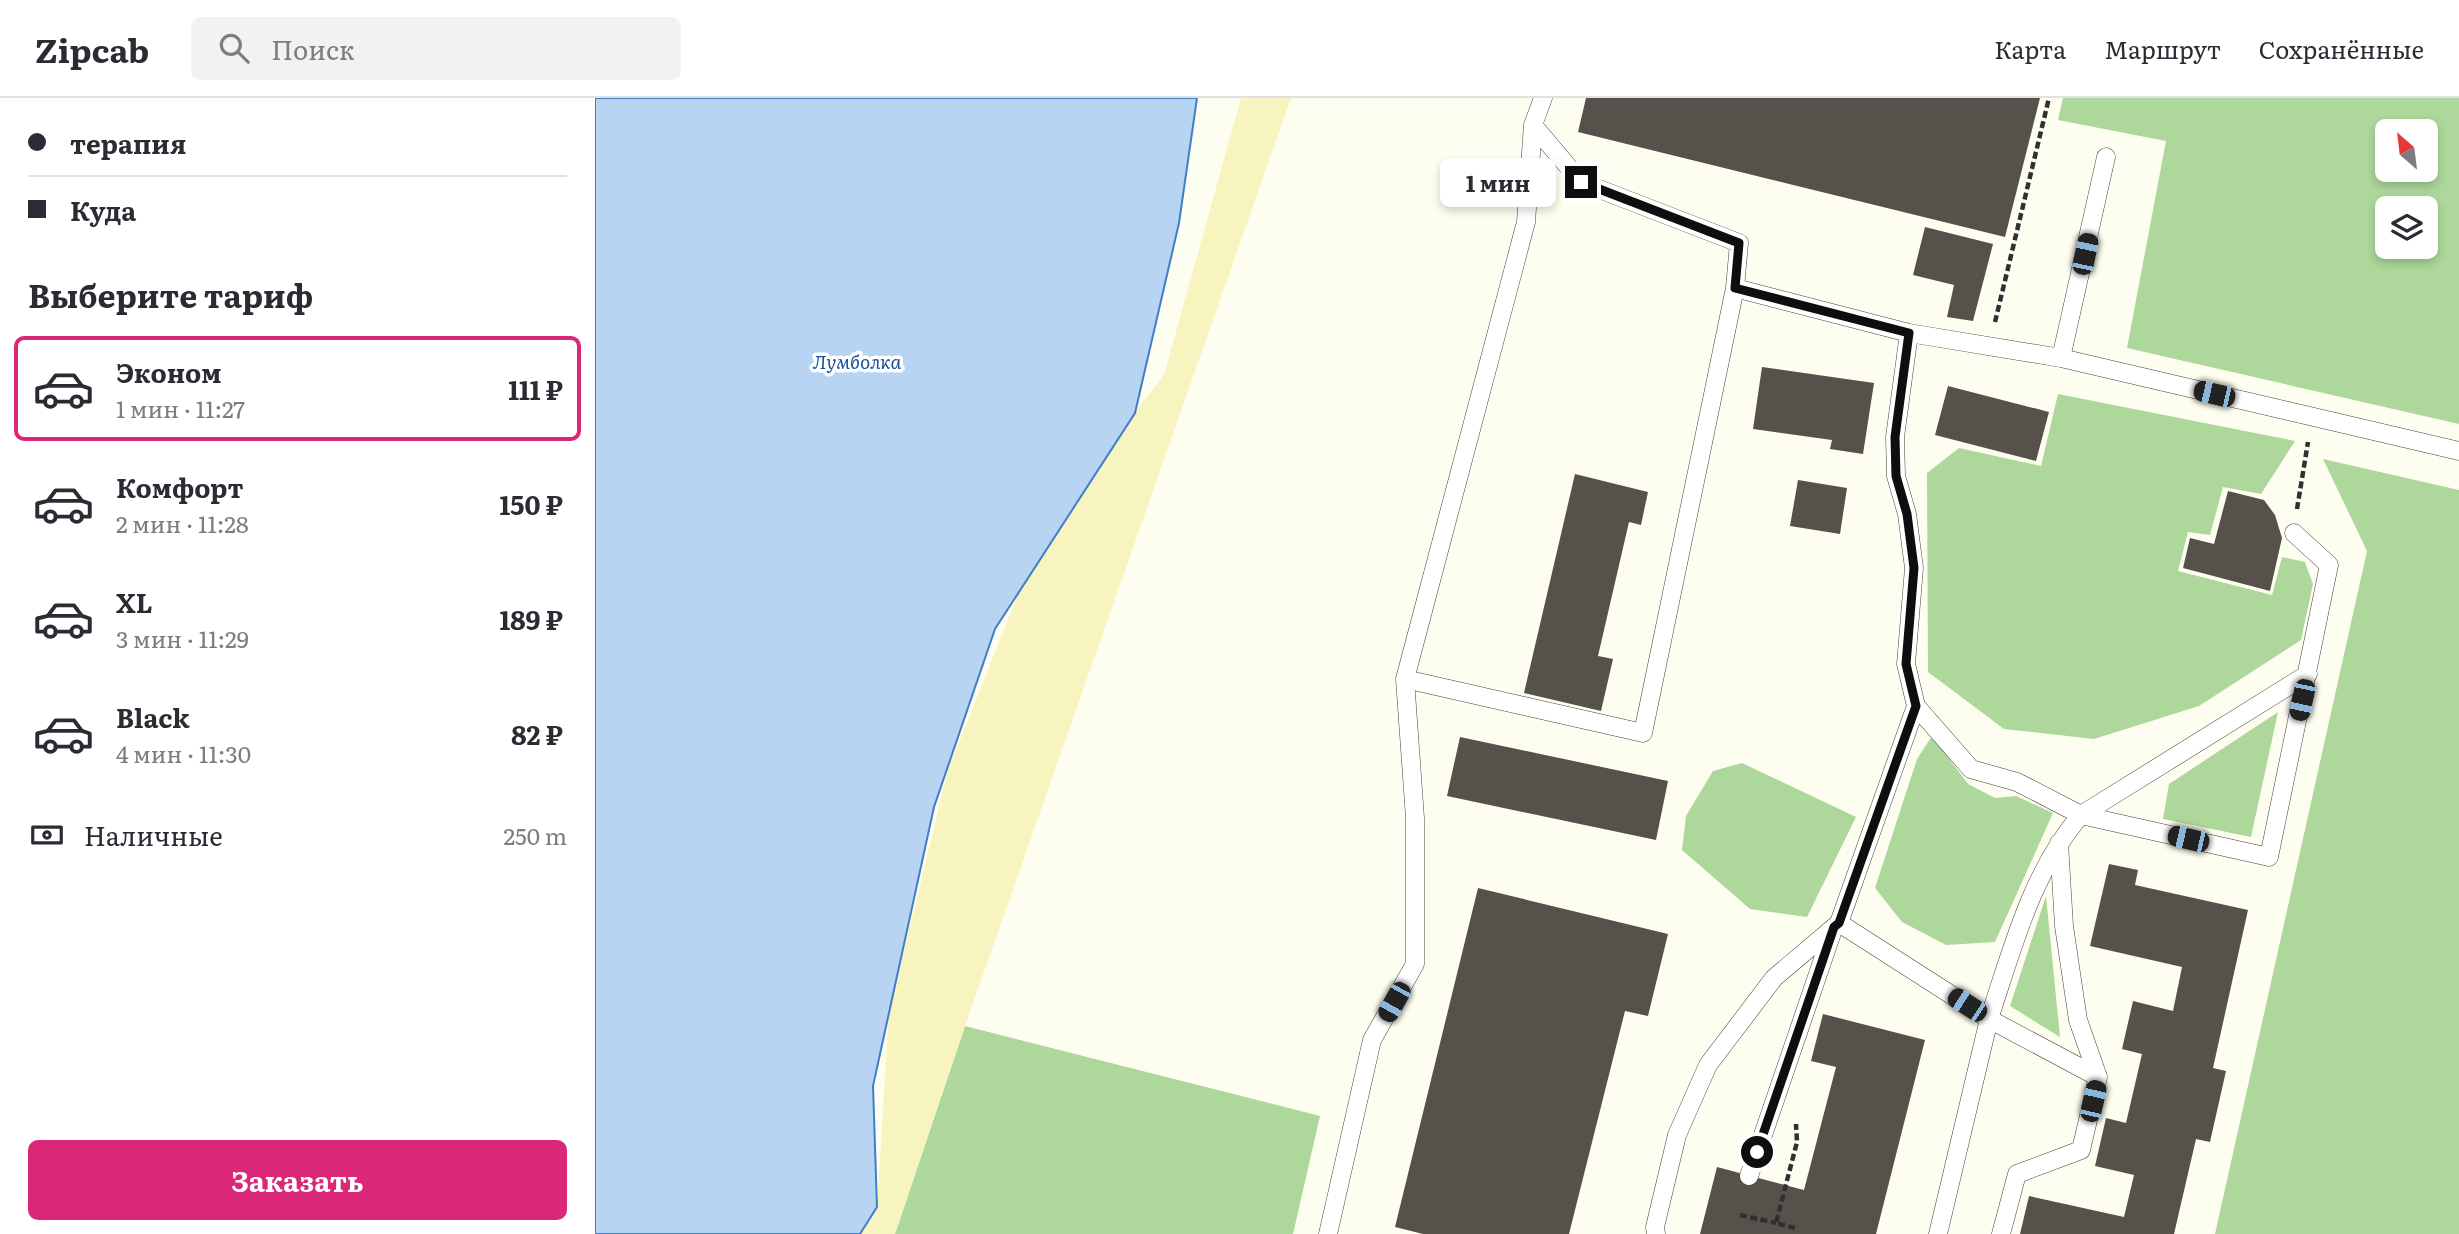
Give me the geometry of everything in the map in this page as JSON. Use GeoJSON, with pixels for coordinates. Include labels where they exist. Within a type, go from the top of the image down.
{"type":"FeatureCollection","features":[{"type":"Feature","properties":{"kind":"lane"},"geometry":{"type":"LineString","coordinates":[[1328,1234],[1372,1040],[1415,964],[1415,818],[1405,679],[1526,222],[1533,125],[1543,98]]}},
{"type":"Feature","properties":{"kind":"lane"},"geometry":{"type":"LineString","coordinates":[[1405,679],[1643,733],[1735,288],[1739,243],[1581,182],[1533,125]]}},
{"type":"Feature","properties":{"kind":"lane"},"geometry":{"type":"LineString","coordinates":[[2061,358],[2106,158]]}},
{"type":"Feature","properties":{"kind":"lane"},"geometry":{"type":"LineString","coordinates":[[1735,288],[1909,333],[2061,358],[2459,451]]}},
{"type":"Feature","properties":{"kind":"lane"},"geometry":{"type":"LineString","coordinates":[[1909,333],[1895,437],[1896,476],[1907,514],[1914,568],[1906,664],[1916,706],[1971,769],[2017,782],[2081,816],[2269,857],[2329,565],[2294,533]]}},
{"type":"Feature","properties":{"kind":"lane"},"geometry":{"type":"LineString","coordinates":[[1938,1234],[1989,1019],[2024,916],[2059,840],[2081,816],[2308,674]]}},
{"type":"Feature","properties":{"kind":"lane"},"geometry":{"type":"LineString","coordinates":[[1749,1175],[1916,706]]}},
{"type":"Feature","properties":{"kind":"lane"},"geometry":{"type":"LineString","coordinates":[[2001,1234],[2017,1174],[2081,1150],[2098,1077],[2078,1020],[2064,926],[2059,840]]}},
{"type":"Feature","properties":{"kind":"lane"},"geometry":{"type":"LineString","coordinates":[[1836,925],[1989,1019],[2098,1077]]}},
{"type":"Feature","properties":{"kind":"lane"},"geometry":{"type":"LineString","coordinates":[[1656,1234],[1655,1227],[1677,1135],[1708,1065],[1774,978],[1836,925]]}},
{"type":"Feature","properties":{"kind":"path"},"geometry":{"type":"LineString","coordinates":[[1990,346],[2049,98]]}},
{"type":"Feature","properties":{"kind":"path"},"geometry":{"type":"LineString","coordinates":[[2294,533],[2306,447],[2315,417]]}},
{"type":"Feature","properties":{"kind":"path"},"geometry":{"type":"LineString","coordinates":[[1776,1223],[1786,1185]]}},
{"type":"Feature","properties":{"kind":"path"},"geometry":{"type":"LineString","coordinates":[[1740,1215],[1795,1228]]}},
{"type":"Feature","properties":{"kind":"green space"},"geometry":{"type":"Polygon","coordinates":[[[2063,98],[2459,98],[2459,424],[2127,348],[2166,141],[2058,120],[2063,98]]]}},
{"type":"Feature","properties":{"kind":"green space"},"geometry":{"type":"Polygon","coordinates":[[[2058,394],[2295,441],[2261,494],[2223,487],[2210,535],[2188,532],[2178,571],[2272,595],[2282,557],[2305,562],[2313,584],[2301,640],[2199,706],[2094,739],[2004,729],[1928,672],[1927,473],[1959,448],[2041,466],[2058,394]]]}},
{"type":"Feature","properties":{"kind":"green space"},"geometry":{"type":"Polygon","coordinates":[[[2323,459],[2459,490],[2459,1234],[2215,1234],[2367,551],[2323,459]]]}},
{"type":"Feature","properties":{"kind":"green space"},"geometry":{"type":"Polygon","coordinates":[[[2278,712],[2251,837],[2163,819],[2169,784],[2278,712]]]}},
{"type":"Feature","properties":{"kind":"green space"},"geometry":{"type":"Polygon","coordinates":[[[1932,736],[1968,784],[1995,798],[2016,796],[2053,813],[1995,942],[1946,945],[1902,922],[1875,888],[1917,759],[1932,736]]]}},
{"type":"Feature","properties":{"kind":"green space"},"geometry":{"type":"Polygon","coordinates":[[[1742,763],[1856,817],[1807,917],[1750,909],[1682,850],[1686,816],[1713,771],[1742,763]]]}},
{"type":"Feature","properties":{"kind":"green space"},"geometry":{"type":"Polygon","coordinates":[[[2046,896],[2060,1037],[2010,1006],[2046,896]]]}},
{"type":"Feature","properties":{"kind":"green space"},"geometry":{"type":"Polygon","coordinates":[[[965,1026],[1320,1116],[1293,1234],[895,1234],[965,1026]]]}},
{"type":"Feature","properties":{"kind":"sand"},"geometry":{"type":"Polygon","coordinates":[[[1241,98],[1291,98],[965,1026],[895,1234],[855,1234],[877,1206],[889,1013],[948,770],[1044,529],[1164,375],[1241,98]]]}},
{"type":"Feature","properties":{"kind":"water","name":"Лумболка"},"geometry":{"type":"Polygon","coordinates":[[[595,98],[1197,98],[1179,223],[1135,413],[995,629],[934,807],[873,1086],[877,1207],[860,1234],[595,1234],[595,98]]]}},
{"type":"Feature","properties":{"kind":"building"},"geometry":{"type":"Polygon","coordinates":[[[1586,98],[2040,98],[2005,237],[1578,132],[1586,98]]]}},
{"type":"Feature","properties":{"kind":"building"},"geometry":{"type":"Polygon","coordinates":[[[1925,227],[1993,244],[1973,321],[1947,317],[1954,285],[1913,275],[1925,227]]]}},
{"type":"Feature","properties":{"kind":"building"},"geometry":{"type":"Polygon","coordinates":[[[1762,367],[1874,383],[1863,454],[1830,449],[1832,440],[1753,429],[1762,367]]]}},
{"type":"Feature","properties":{"kind":"building"},"geometry":{"type":"Polygon","coordinates":[[[1948,386],[2049,412],[2036,461],[1935,435],[1948,386]]]}},
{"type":"Feature","properties":{"kind":"building"},"geometry":{"type":"Polygon","coordinates":[[[1575,474],[1648,492],[1641,525],[1629,522],[1598,656],[1613,659],[1601,711],[1524,693],[1575,474]]]}},
{"type":"Feature","properties":{"kind":"building"},"geometry":{"type":"Polygon","coordinates":[[[1798,480],[1847,488],[1840,534],[1790,526],[1798,480]]]}},
{"type":"Feature","properties":{"kind":"building"},"geometry":{"type":"Polygon","coordinates":[[[2228,491],[2264,500],[2275,515],[2282,538],[2270,591],[2183,568],[2190,538],[2214,544],[2228,491]]]}},
{"type":"Feature","properties":{"kind":"building"},"geometry":{"type":"Polygon","coordinates":[[[1460,737],[1668,781],[1656,840],[1447,796],[1460,737]]]}},
{"type":"Feature","properties":{"kind":"building"},"geometry":{"type":"Polygon","coordinates":[[[2109,864],[2138,870],[2135,885],[2248,910],[2213,1068],[2226,1071],[2210,1142],[2196,1139],[2174,1234],[2020,1234],[2029,1196],[2124,1217],[2134,1175],[2095,1166],[2106,1118],[2126,1123],[2142,1054],[2122,1049],[2133,1001],[2173,1011],[2182,967],[2090,946],[2109,864]]]}},
{"type":"Feature","properties":{"kind":"building"},"geometry":{"type":"Polygon","coordinates":[[[1478,888],[1668,934],[1648,1016],[1625,1011],[1569,1234],[1423,1234],[1395,1227],[1478,888]]]}},
{"type":"Feature","properties":{"kind":"building"},"geometry":{"type":"Polygon","coordinates":[[[1823,1014],[1925,1040],[1876,1234],[1700,1234],[1717,1167],[1804,1190],[1836,1067],[1811,1061],[1823,1014]]]}},
{"type":"Feature","properties":{"kind":"route"},"geometry":{"type":"LineString","coordinates":[[1581,182],[1739,243],[1735,288],[1909,333],[1895,437],[1896,476],[1907,514],[1914,568],[1906,664],[1916,706],[1839,923],[1834,927],[1757,1152]]}}]}
